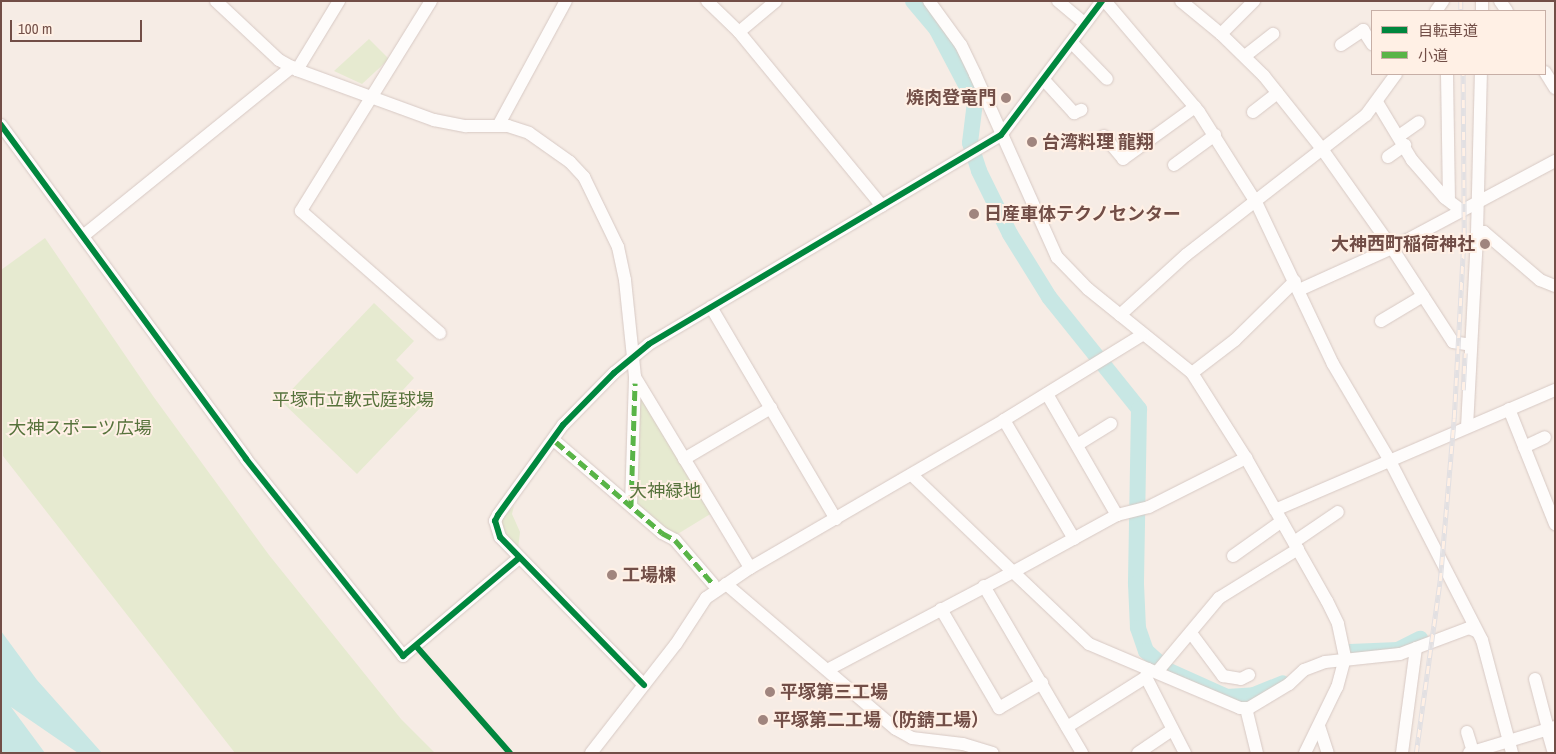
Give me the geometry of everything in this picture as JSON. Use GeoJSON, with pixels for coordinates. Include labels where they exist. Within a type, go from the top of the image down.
{"type":"FeatureCollection","features":[{"type":"Feature","properties":{"kind":"street"},"geometry":{"type":"LineString","coordinates":[[216,1],[279,60],[295,69],[448,123],[498,126],[528,133],[570,162],[584,177],[618,247],[625,280],[631,359],[635,380],[631,505]]}},
{"type":"Feature","properties":{"kind":"street"},"geometry":{"type":"LineString","coordinates":[[498,126],[566,1]]}},
{"type":"Feature","properties":{"kind":"street"},"geometry":{"type":"LineString","coordinates":[[707,1],[739,32],[882,206]]}},
{"type":"Feature","properties":{"kind":"street"},"geometry":{"type":"LineString","coordinates":[[739,32],[776,1]]}},
{"type":"Feature","properties":{"kind":"street"},"geometry":{"type":"LineString","coordinates":[[929,1],[961,45],[1057,257],[1088,289],[1142,335],[1192,373],[1246,458],[1296,545],[1338,624],[1345,658],[1337,687],[1305,753]]}},
{"type":"Feature","properties":{"kind":"street"},"geometry":{"type":"LineString","coordinates":[[1058,1],[1085,24]]}},
{"type":"Feature","properties":{"kind":"street"},"geometry":{"type":"LineString","coordinates":[[644,685],[500,537],[495,521],[563,425],[631,359],[711,306],[982,148],[1001,135],[1104,1],[1195,107],[1256,202],[1333,364],[1389,459],[1487,654],[1512,753]]}},
{"type":"Feature","properties":{"kind":"street"},"geometry":{"type":"LineString","coordinates":[[1181,1],[1245,56],[1322,149],[1348,177],[1452,342],[1471,345]]}},
{"type":"Feature","properties":{"kind":"street"},"geometry":{"type":"LineString","coordinates":[[1221,34],[1254,1]]}},
{"type":"Feature","properties":{"kind":"street"},"geometry":{"type":"LineString","coordinates":[[83,236],[295,69],[336,3]]}},
{"type":"Feature","properties":{"kind":"street"},"geometry":{"type":"LineString","coordinates":[[428,3],[301,212],[440,333]]}},
{"type":"Feature","properties":{"kind":"street"},"geometry":{"type":"LineString","coordinates":[[1344,39],[1363,30],[1371,42]]}},
{"type":"Feature","properties":{"kind":"street"},"geometry":{"type":"LineString","coordinates":[[1245,56],[1273,34]]}},
{"type":"Feature","properties":{"kind":"street"},"geometry":{"type":"LineString","coordinates":[[1072,42],[1107,79]]}},
{"type":"Feature","properties":{"kind":"street"},"geometry":{"type":"LineString","coordinates":[[1546,74],[1555,88]]}},
{"type":"Feature","properties":{"kind":"street"},"geometry":{"type":"LineString","coordinates":[[1120,315],[1177,262],[1256,202],[1373,107],[1394,75]]}},
{"type":"Feature","properties":{"kind":"street"},"geometry":{"type":"LineString","coordinates":[[1447,75],[1449,199]]}},
{"type":"Feature","properties":{"kind":"street"},"geometry":{"type":"LineString","coordinates":[[1467,427],[1477,233],[1481,75]]}},
{"type":"Feature","properties":{"kind":"street"},"geometry":{"type":"LineString","coordinates":[[1044,80],[1074,113]]}},
{"type":"Feature","properties":{"kind":"street"},"geometry":{"type":"LineString","coordinates":[[1253,112],[1277,93]]}},
{"type":"Feature","properties":{"kind":"street"},"geometry":{"type":"LineString","coordinates":[[1105,142],[1123,159],[1154,132],[1195,107]]}},
{"type":"Feature","properties":{"kind":"street"},"geometry":{"type":"LineString","coordinates":[[1373,107],[1402,141],[1412,160],[1462,211]]}},
{"type":"Feature","properties":{"kind":"street"},"geometry":{"type":"LineString","coordinates":[[1388,157],[1419,122]]}},
{"type":"Feature","properties":{"kind":"street"},"geometry":{"type":"LineString","coordinates":[[1,125],[284,510],[403,656],[520,558]]}},
{"type":"Feature","properties":{"kind":"street"},"geometry":{"type":"LineString","coordinates":[[1174,165],[1214,135]]}},
{"type":"Feature","properties":{"kind":"street"},"geometry":{"type":"LineString","coordinates":[[1192,373],[1235,340],[1297,285],[1392,248],[1555,161]]}},
{"type":"Feature","properties":{"kind":"street"},"geometry":{"type":"LineString","coordinates":[[1477,233],[1484,232],[1540,280],[1555,286]]}},
{"type":"Feature","properties":{"kind":"street"},"geometry":{"type":"LineString","coordinates":[[1382,321],[1424,296]]}},
{"type":"Feature","properties":{"kind":"street"},"geometry":{"type":"LineString","coordinates":[[711,306],[836,519]]}},
{"type":"Feature","properties":{"kind":"street"},"geometry":{"type":"LineString","coordinates":[[591,753],[644,685],[706,598],[719,584],[912,475],[1142,335]]}},
{"type":"Feature","properties":{"kind":"street"},"geometry":{"type":"LineString","coordinates":[[635,380],[750,568]]}},
{"type":"Feature","properties":{"kind":"street"},"geometry":{"type":"LineString","coordinates":[[1275,510],[1389,459],[1555,390]]}},
{"type":"Feature","properties":{"kind":"street"},"geometry":{"type":"LineString","coordinates":[[1047,394],[1117,515]]}},
{"type":"Feature","properties":{"kind":"street"},"geometry":{"type":"LineString","coordinates":[[684,459],[771,408]]}},
{"type":"Feature","properties":{"kind":"street"},"geometry":{"type":"LineString","coordinates":[[1509,409],[1555,524]]}},
{"type":"Feature","properties":{"kind":"street"},"geometry":{"type":"LineString","coordinates":[[1004,420],[1074,539]]}},
{"type":"Feature","properties":{"kind":"street"},"geometry":{"type":"LineString","coordinates":[[1077,445],[1111,424]]}},
{"type":"Feature","properties":{"kind":"street"},"geometry":{"type":"LineString","coordinates":[[1524,447],[1545,437]]}},
{"type":"Feature","properties":{"kind":"street"},"geometry":{"type":"LineString","coordinates":[[556,442],[675,540],[719,584],[829,669],[896,729],[912,738],[963,744],[993,753]]}},
{"type":"Feature","properties":{"kind":"street"},"geometry":{"type":"LineString","coordinates":[[829,669],[1117,515],[1149,507],[1246,458]]}},
{"type":"Feature","properties":{"kind":"street"},"geometry":{"type":"LineString","coordinates":[[912,475],[1088,644],[1150,672],[1246,708],[1289,684],[1304,670],[1345,658],[1400,654],[1469,628],[1476,631]]}},
{"type":"Feature","properties":{"kind":"street"},"geometry":{"type":"LineString","coordinates":[[1067,727],[1150,672],[1191,633],[1206,609],[1219,598],[1329,523],[1338,512]]}},
{"type":"Feature","properties":{"kind":"street"},"geometry":{"type":"LineString","coordinates":[[1233,556],[1282,521]]}},
{"type":"Feature","properties":{"kind":"street"},"geometry":{"type":"LineString","coordinates":[[984,586],[1082,753]]}},
{"type":"Feature","properties":{"kind":"street"},"geometry":{"type":"LineString","coordinates":[[942,609],[999,708],[1042,683]]}},
{"type":"Feature","properties":{"kind":"street"},"geometry":{"type":"LineString","coordinates":[[1191,633],[1210,662],[1223,676],[1245,680]]}},
{"type":"Feature","properties":{"kind":"street"},"geometry":{"type":"LineString","coordinates":[[1402,753],[1416,648]]}},
{"type":"Feature","properties":{"kind":"street"},"geometry":{"type":"LineString","coordinates":[[1150,672],[1172,730],[1185,753]]}},
{"type":"Feature","properties":{"kind":"street"},"geometry":{"type":"LineString","coordinates":[[1534,685],[1550,728],[1554,753]]}},
{"type":"Feature","properties":{"kind":"street"},"geometry":{"type":"LineString","coordinates":[[1246,708],[1257,753]]}},
{"type":"Feature","properties":{"kind":"street"},"geometry":{"type":"LineString","coordinates":[[1319,726],[1328,753]]}},
{"type":"Feature","properties":{"kind":"street"},"geometry":{"type":"LineString","coordinates":[[1467,732],[1473,752],[1550,728]]}},
{"type":"Feature","properties":{"kind":"street"},"geometry":{"type":"LineString","coordinates":[[1138,753],[1172,730]]}},
{"type":"Feature","properties":{"kind":"green space"},"geometry":{"type":"Polygon","coordinates":[[[369,39],[389,59],[362,84],[334,71],[369,39]]]}},
{"type":"Feature","properties":{"kind":"green space","name":"大神スポーツ広場"},"geometry":{"type":"Polygon","coordinates":[[[45,238],[153,396],[269,555],[401,719],[435,753],[235,753],[3,456],[1,270],[45,238]]]}},
{"type":"Feature","properties":{"kind":"green space","name":"平塚市立軟式庭球場"},"geometry":{"type":"Polygon","coordinates":[[[374,303],[414,341],[396,360],[414,378],[403,390],[421,407],[357,474],[281,401],[374,303]]]}},
{"type":"Feature","properties":{"kind":"green space","name":"大神緑地"},"geometry":{"type":"Polygon","coordinates":[[[636,385],[712,513],[676,535],[667,535],[635,504],[636,385]]]}},
{"type":"Feature","properties":{"kind":"green space"},"geometry":{"type":"Polygon","coordinates":[[[514,506],[512,514],[520,532],[518,549],[504,537],[501,519],[514,506]]]}},
{"type":"Feature","properties":{"kind":"water"},"geometry":{"type":"Polygon","coordinates":[[[1,631],[37,680],[102,753],[78,753],[11,707],[45,753],[1,753],[1,631]]]}},
{"type":"Feature","properties":{"kind":"waterway"},"geometry":{"type":"LineString","coordinates":[[913,1],[937,30],[975,102],[970,143],[979,171],[1010,234],[1049,297],[1139,409],[1136,584],[1138,628],[1146,651],[1167,670],[1227,697],[1254,695],[1283,683]]}},
{"type":"Feature","properties":{"kind":"waterway"},"geometry":{"type":"LineString","coordinates":[[1350,652],[1398,650],[1420,639]]}},
{"type":"Feature","properties":{"kind":"railway"},"geometry":{"type":"LineString","coordinates":[[1461,1],[1461,10]]}},
{"type":"Feature","properties":{"kind":"railway"},"geometry":{"type":"LineString","coordinates":[[1416,753],[1440,581],[1454,418],[1464,236],[1463,75]]}},
{"type":"Feature","properties":{"kind":"railway"},"geometry":{"type":"LineString","coordinates":[[1463,390],[1465,353]]}},
{"type":"Feature","properties":{"kind":"marked path"},"geometry":{"type":"LineString","coordinates":[[631,505],[635,383]]}},
{"type":"Feature","properties":{"kind":"marked path"},"geometry":{"type":"LineString","coordinates":[[556,442],[662,533],[675,540],[713,584]]}},
{"type":"Feature","properties":{"kind":"cycle path"},"geometry":{"type":"LineString","coordinates":[[644,685],[500,537],[495,521],[498,515],[563,425],[614,373],[649,344],[1001,135],[1102,1]]}},
{"type":"Feature","properties":{"kind":"cycle path"},"geometry":{"type":"LineString","coordinates":[[1,125],[246,459],[403,656],[519,558]]}},
{"type":"Feature","properties":{"kind":"cycle path"},"geometry":{"type":"LineString","coordinates":[[416,646],[510,753]]}},
{"type":"Feature","properties":{"kind":"place","name":"焼肉登竜門"},"geometry":{"type":"Point","coordinates":[1006,98]}},
{"type":"Feature","properties":{"kind":"place","name":"台湾料理 龍翔"},"geometry":{"type":"Point","coordinates":[1032,142]}},
{"type":"Feature","properties":{"kind":"place","name":"日産車体テクノセンター"},"geometry":{"type":"Point","coordinates":[974,214]}},
{"type":"Feature","properties":{"kind":"place","name":"大神西町稲荷神社"},"geometry":{"type":"Point","coordinates":[1485,244]}},
{"type":"Feature","properties":{"kind":"place","name":"工場棟"},"geometry":{"type":"Point","coordinates":[612,575]}},
{"type":"Feature","properties":{"kind":"place","name":"平塚第三工場"},"geometry":{"type":"Point","coordinates":[770,692]}},
{"type":"Feature","properties":{"kind":"place","name":"平塚第二工場（防錆工場）"},"geometry":{"type":"Point","coordinates":[763,720]}}]}
